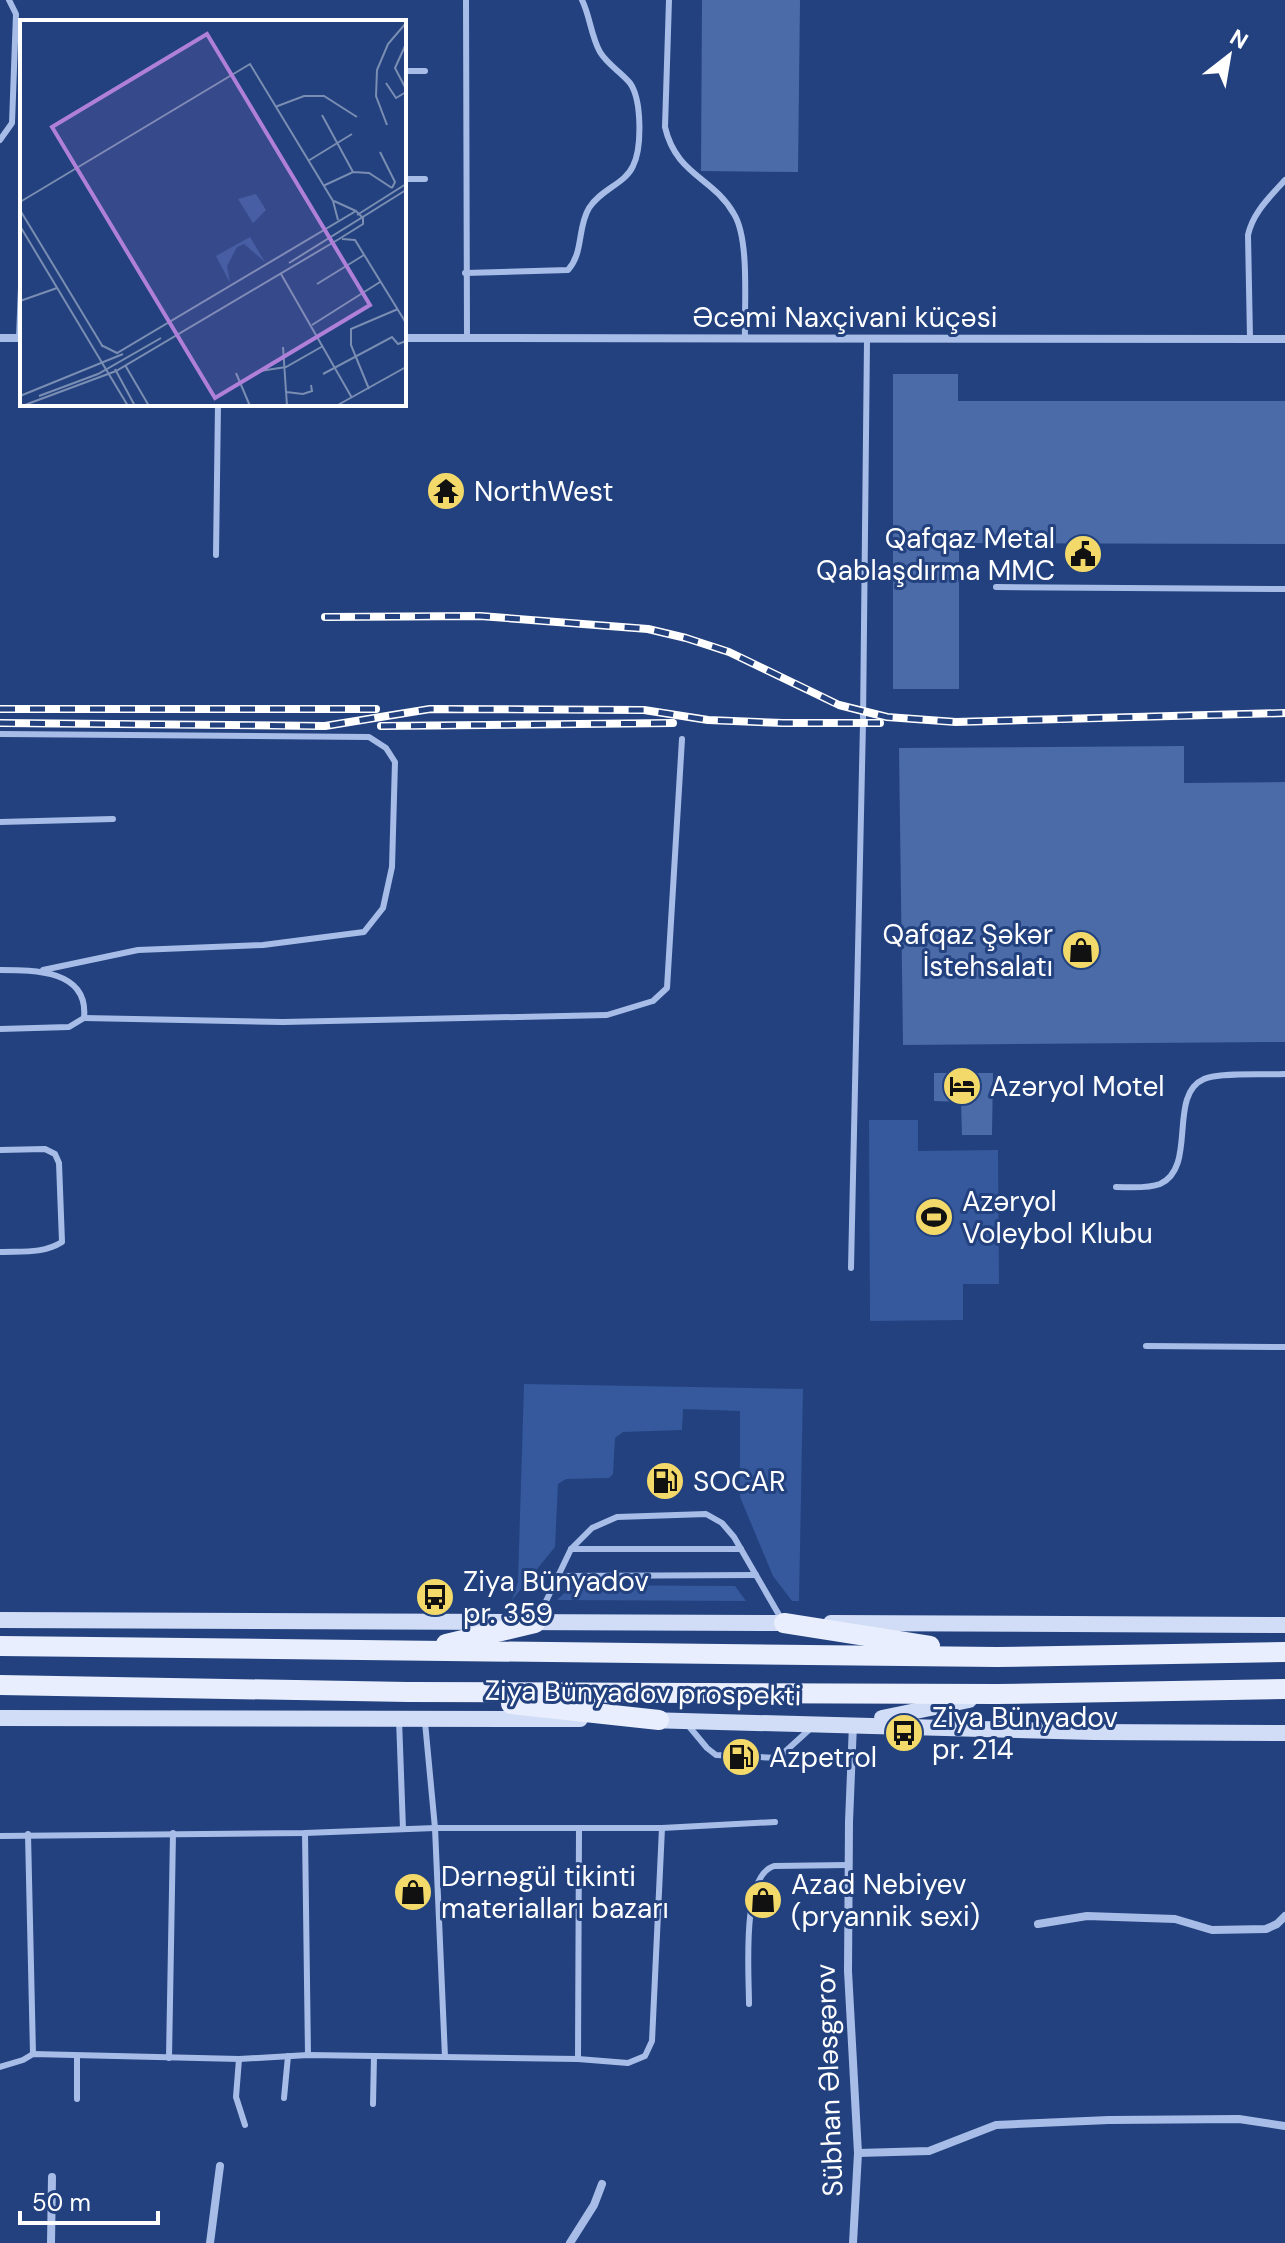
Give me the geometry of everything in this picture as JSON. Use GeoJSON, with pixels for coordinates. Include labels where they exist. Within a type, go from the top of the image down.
{"type":"FeatureCollection","features":[{"type":"Feature","properties":{"kind":"main road"},"geometry":{"type":"LineString","coordinates":[[0,1620],[1285,1625]]}},
{"type":"Feature","properties":{"kind":"main road"},"geometry":{"type":"LineString","coordinates":[[413,1651],[535,1623]]}},
{"type":"Feature","properties":{"kind":"main road"},"geometry":{"type":"LineString","coordinates":[[784,1623],[997,1657]]}},
{"type":"Feature","properties":{"kind":"main road","name":"Ziya Bünyadov prospekti"},"geometry":{"type":"LineString","coordinates":[[0,1646],[997,1657],[1285,1652]]}},
{"type":"Feature","properties":{"kind":"main road","name":"Ziya Bünyadov prospekti"},"geometry":{"type":"LineString","coordinates":[[0,1685],[408,1692],[997,1694],[1285,1689]]}},
{"type":"Feature","properties":{"kind":"main road"},"geometry":{"type":"LineString","coordinates":[[408,1692],[659,1720]]}},
{"type":"Feature","properties":{"kind":"main road"},"geometry":{"type":"LineString","coordinates":[[853,1724],[997,1694]]}},
{"type":"Feature","properties":{"kind":"main road","name":"Ziya Bünyadov prospekti"},"geometry":{"type":"LineString","coordinates":[[0,1718],[424,1717],[815,1723],[1094,1732],[1285,1733]]}},
{"type":"Feature","properties":{"kind":"street","name":"Əcəmi Naxçivani küçəsi"},"geometry":{"type":"LineString","coordinates":[[406,338],[1285,339]]}},
{"type":"Feature","properties":{"kind":"street","name":"Sübhan Ələsgərov"},"geometry":{"type":"LineString","coordinates":[[853,1724],[848,1865],[848,1971],[858,2153],[853,2243]]}},
{"type":"Feature","properties":{"kind":"street"},"geometry":{"type":"LineString","coordinates":[[1038,1924],[1087,1916],[1175,1919],[1212,1930],[1266,1929],[1285,1916]]}},
{"type":"Feature","properties":{"kind":"street"},"geometry":{"type":"LineString","coordinates":[[858,2153],[929,2151],[996,2125],[1239,2119],[1285,2126]]}},
{"type":"Feature","properties":{"kind":"street"},"geometry":{"type":"LineString","coordinates":[[210,2243],[220,2166]]}},
{"type":"Feature","properties":{"kind":"street"},"geometry":{"type":"LineString","coordinates":[[51,2243],[52,2177]]}},
{"type":"Feature","properties":{"kind":"street"},"geometry":{"type":"LineString","coordinates":[[570,2243],[594,2205],[602,2184]]}},
{"type":"Feature","properties":{"kind":"lane"},"geometry":{"type":"LineString","coordinates":[[0,140],[12,123],[16,14],[9,0]]}},
{"type":"Feature","properties":{"kind":"lane"},"geometry":{"type":"LineString","coordinates":[[466,0],[467,338]]}},
{"type":"Feature","properties":{"kind":"lane"},"geometry":{"type":"LineString","coordinates":[[465,273],[568,270],[579,252],[586,212],[604,190],[625,177],[633,167],[638,100],[632,86],[599,51],[582,0]]}},
{"type":"Feature","properties":{"kind":"lane"},"geometry":{"type":"LineString","coordinates":[[669,0],[665,127],[677,159],[719,196],[734,214],[740,228],[745,339]]}},
{"type":"Feature","properties":{"kind":"lane"},"geometry":{"type":"LineString","coordinates":[[406,71],[425,71]]}},
{"type":"Feature","properties":{"kind":"lane"},"geometry":{"type":"LineString","coordinates":[[406,179],[425,179]]}},
{"type":"Feature","properties":{"kind":"lane"},"geometry":{"type":"LineString","coordinates":[[1250,338],[1248,235],[1258,211],[1285,180]]}},
{"type":"Feature","properties":{"kind":"lane"},"geometry":{"type":"LineString","coordinates":[[851,1268],[863,723],[867,340]]}},
{"type":"Feature","properties":{"kind":"lane"},"geometry":{"type":"LineString","coordinates":[[216,555],[218,406]]}},
{"type":"Feature","properties":{"kind":"lane"},"geometry":{"type":"LineString","coordinates":[[996,587],[1285,589]]}},
{"type":"Feature","properties":{"kind":"lane"},"geometry":{"type":"LineString","coordinates":[[0,734],[369,737],[386,748],[395,762],[392,867],[383,908],[364,932],[263,945],[138,950],[43,970],[0,970]]}},
{"type":"Feature","properties":{"kind":"lane"},"geometry":{"type":"LineString","coordinates":[[0,1029],[69,1027],[84,1018],[283,1022],[540,1018],[607,1015],[653,1001],[667,988],[682,739]]}},
{"type":"Feature","properties":{"kind":"lane"},"geometry":{"type":"LineString","coordinates":[[0,822],[113,819]]}},
{"type":"Feature","properties":{"kind":"lane"},"geometry":{"type":"LineString","coordinates":[[43,970],[76,987],[86,1002],[84,1018]]}},
{"type":"Feature","properties":{"kind":"lane"},"geometry":{"type":"LineString","coordinates":[[1116,1187],[1151,1186],[1169,1177],[1179,1158],[1187,1101],[1191,1091],[1205,1078],[1285,1074]]}},
{"type":"Feature","properties":{"kind":"lane"},"geometry":{"type":"LineString","coordinates":[[0,1150],[45,1149],[55,1154],[59,1163],[62,1242],[51,1249],[0,1252]]}},
{"type":"Feature","properties":{"kind":"lane"},"geometry":{"type":"LineString","coordinates":[[1146,1346],[1285,1347]]}},
{"type":"Feature","properties":{"kind":"lane"},"geometry":{"type":"LineString","coordinates":[[535,1623],[571,1549],[592,1528],[617,1517],[706,1514],[722,1523],[741,1549],[784,1623]]}},
{"type":"Feature","properties":{"kind":"lane"},"geometry":{"type":"LineString","coordinates":[[571,1549],[741,1549]]}},
{"type":"Feature","properties":{"kind":"lane"},"geometry":{"type":"LineString","coordinates":[[558,1576],[756,1575]]}},
{"type":"Feature","properties":{"kind":"lane"},"geometry":{"type":"LineString","coordinates":[[424,1717],[435,1828],[445,2057]]}},
{"type":"Feature","properties":{"kind":"lane"},"geometry":{"type":"LineString","coordinates":[[399,1719],[403,1829]]}},
{"type":"Feature","properties":{"kind":"lane"},"geometry":{"type":"LineString","coordinates":[[685,1721],[716,1755],[778,1758],[815,1723]]}},
{"type":"Feature","properties":{"kind":"lane"},"geometry":{"type":"LineString","coordinates":[[0,1836],[305,1833],[435,1828],[579,1830],[775,1822]]}},
{"type":"Feature","properties":{"kind":"lane"},"geometry":{"type":"LineString","coordinates":[[0,2067],[33,2054],[239,2059],[308,2055],[578,2059],[628,2063],[645,2056],[652,2041],[662,1828]]}},
{"type":"Feature","properties":{"kind":"lane"},"geometry":{"type":"LineString","coordinates":[[578,2059],[579,1830]]}},
{"type":"Feature","properties":{"kind":"lane"},"geometry":{"type":"LineString","coordinates":[[169,2058],[173,1833]]}},
{"type":"Feature","properties":{"kind":"lane"},"geometry":{"type":"LineString","coordinates":[[305,1833],[308,2055]]}},
{"type":"Feature","properties":{"kind":"lane"},"geometry":{"type":"LineString","coordinates":[[28,1834],[33,2054]]}},
{"type":"Feature","properties":{"kind":"lane"},"geometry":{"type":"LineString","coordinates":[[749,2004],[752,1899],[758,1879],[771,1867],[848,1865]]}},
{"type":"Feature","properties":{"kind":"lane"},"geometry":{"type":"LineString","coordinates":[[77,2056],[77,2099]]}},
{"type":"Feature","properties":{"kind":"lane"},"geometry":{"type":"LineString","coordinates":[[284,2098],[288,2056]]}},
{"type":"Feature","properties":{"kind":"lane"},"geometry":{"type":"LineString","coordinates":[[373,2104],[374,2056]]}},
{"type":"Feature","properties":{"kind":"lane"},"geometry":{"type":"LineString","coordinates":[[239,2059],[236,2097],[245,2125]]}},
{"type":"Feature","properties":{"kind":"shaded area","name":"Azəryol Voleybol Klubu"},"geometry":{"type":"Polygon","coordinates":[[[869,1120],[918,1120],[918,1151],[998,1150],[999,1284],[963,1284],[963,1320],[870,1321],[869,1120]]]}},
{"type":"Feature","properties":{"kind":"shaded area"},"geometry":{"type":"Polygon","coordinates":[[[524,1384],[803,1389],[799,1601],[792,1601],[773,1576],[740,1497],[740,1411],[683,1409],[682,1430],[623,1432],[615,1438],[613,1474],[609,1478],[566,1479],[558,1484],[555,1547],[512,1600],[518,1582],[524,1384]]]}},
{"type":"Feature","properties":{"kind":"shaded area"},"geometry":{"type":"Polygon","coordinates":[[[573,1585],[735,1586],[746,1601],[557,1600],[573,1585]]]}},
{"type":"Feature","properties":{"kind":"building"},"geometry":{"type":"Polygon","coordinates":[[[702,0],[800,0],[798,172],[701,171],[702,0]]]}},
{"type":"Feature","properties":{"kind":"building"},"geometry":{"type":"Polygon","coordinates":[[[893,374],[958,374],[958,401],[1285,401],[1285,544],[959,543],[959,689],[893,689],[893,374]]]}},
{"type":"Feature","properties":{"kind":"building","name":"Qafqaz Şəkər İstehsalatı"},"geometry":{"type":"Polygon","coordinates":[[[1184,746],[1184,783],[1285,782],[1285,1042],[903,1045],[899,748],[1184,746]]]}},
{"type":"Feature","properties":{"kind":"building"},"geometry":{"type":"Polygon","coordinates":[[[934,1073],[993,1073],[992,1135],[962,1135],[961,1102],[934,1101],[934,1073]]]}},
{"type":"Feature","properties":{"kind":"railway"},"geometry":{"type":"LineString","coordinates":[[325,617],[480,616],[648,629],[729,652],[839,705],[887,717],[956,722],[1285,713]]}},
{"type":"Feature","properties":{"kind":"railway"},"geometry":{"type":"LineString","coordinates":[[0,709],[376,709]]}},
{"type":"Feature","properties":{"kind":"railway"},"geometry":{"type":"LineString","coordinates":[[0,723],[325,726],[430,709],[644,710],[708,720],[880,723]]}},
{"type":"Feature","properties":{"kind":"railway"},"geometry":{"type":"LineString","coordinates":[[381,726],[673,723]]}},
{"type":"Feature","properties":{"kind":"place","name":"NorthWest"},"geometry":{"type":"Point","coordinates":[446,491]}},
{"type":"Feature","properties":{"kind":"place","name":"Qafqaz Metal Qablaşdırma MMC"},"geometry":{"type":"Point","coordinates":[1083,554]}},
{"type":"Feature","properties":{"kind":"place","name":"Qafqaz Şəkər İstehsalatı"},"geometry":{"type":"Point","coordinates":[1081,950]}},
{"type":"Feature","properties":{"kind":"place","name":"Azəryol Motel"},"geometry":{"type":"Point","coordinates":[962,1086]}},
{"type":"Feature","properties":{"kind":"place","name":"Azəryol Voleybol Klubu"},"geometry":{"type":"Point","coordinates":[934,1217]}},
{"type":"Feature","properties":{"kind":"place","name":"SOCAR"},"geometry":{"type":"Point","coordinates":[665,1481]}},
{"type":"Feature","properties":{"kind":"place","name":"Ziya Bünyadov pr. 359"},"geometry":{"type":"Point","coordinates":[435,1597]}},
{"type":"Feature","properties":{"kind":"place","name":"Ziya Bünyadov pr. 214"},"geometry":{"type":"Point","coordinates":[904,1733]}},
{"type":"Feature","properties":{"kind":"place","name":"Azpetrol"},"geometry":{"type":"Point","coordinates":[741,1757]}},
{"type":"Feature","properties":{"kind":"place","name":"Dərnəgül tikinti materialları bazarı"},"geometry":{"type":"Point","coordinates":[413,1892]}},
{"type":"Feature","properties":{"kind":"place","name":"Azad Nebiyev (pryannik sexi)"},"geometry":{"type":"Point","coordinates":[763,1900]}}]}
